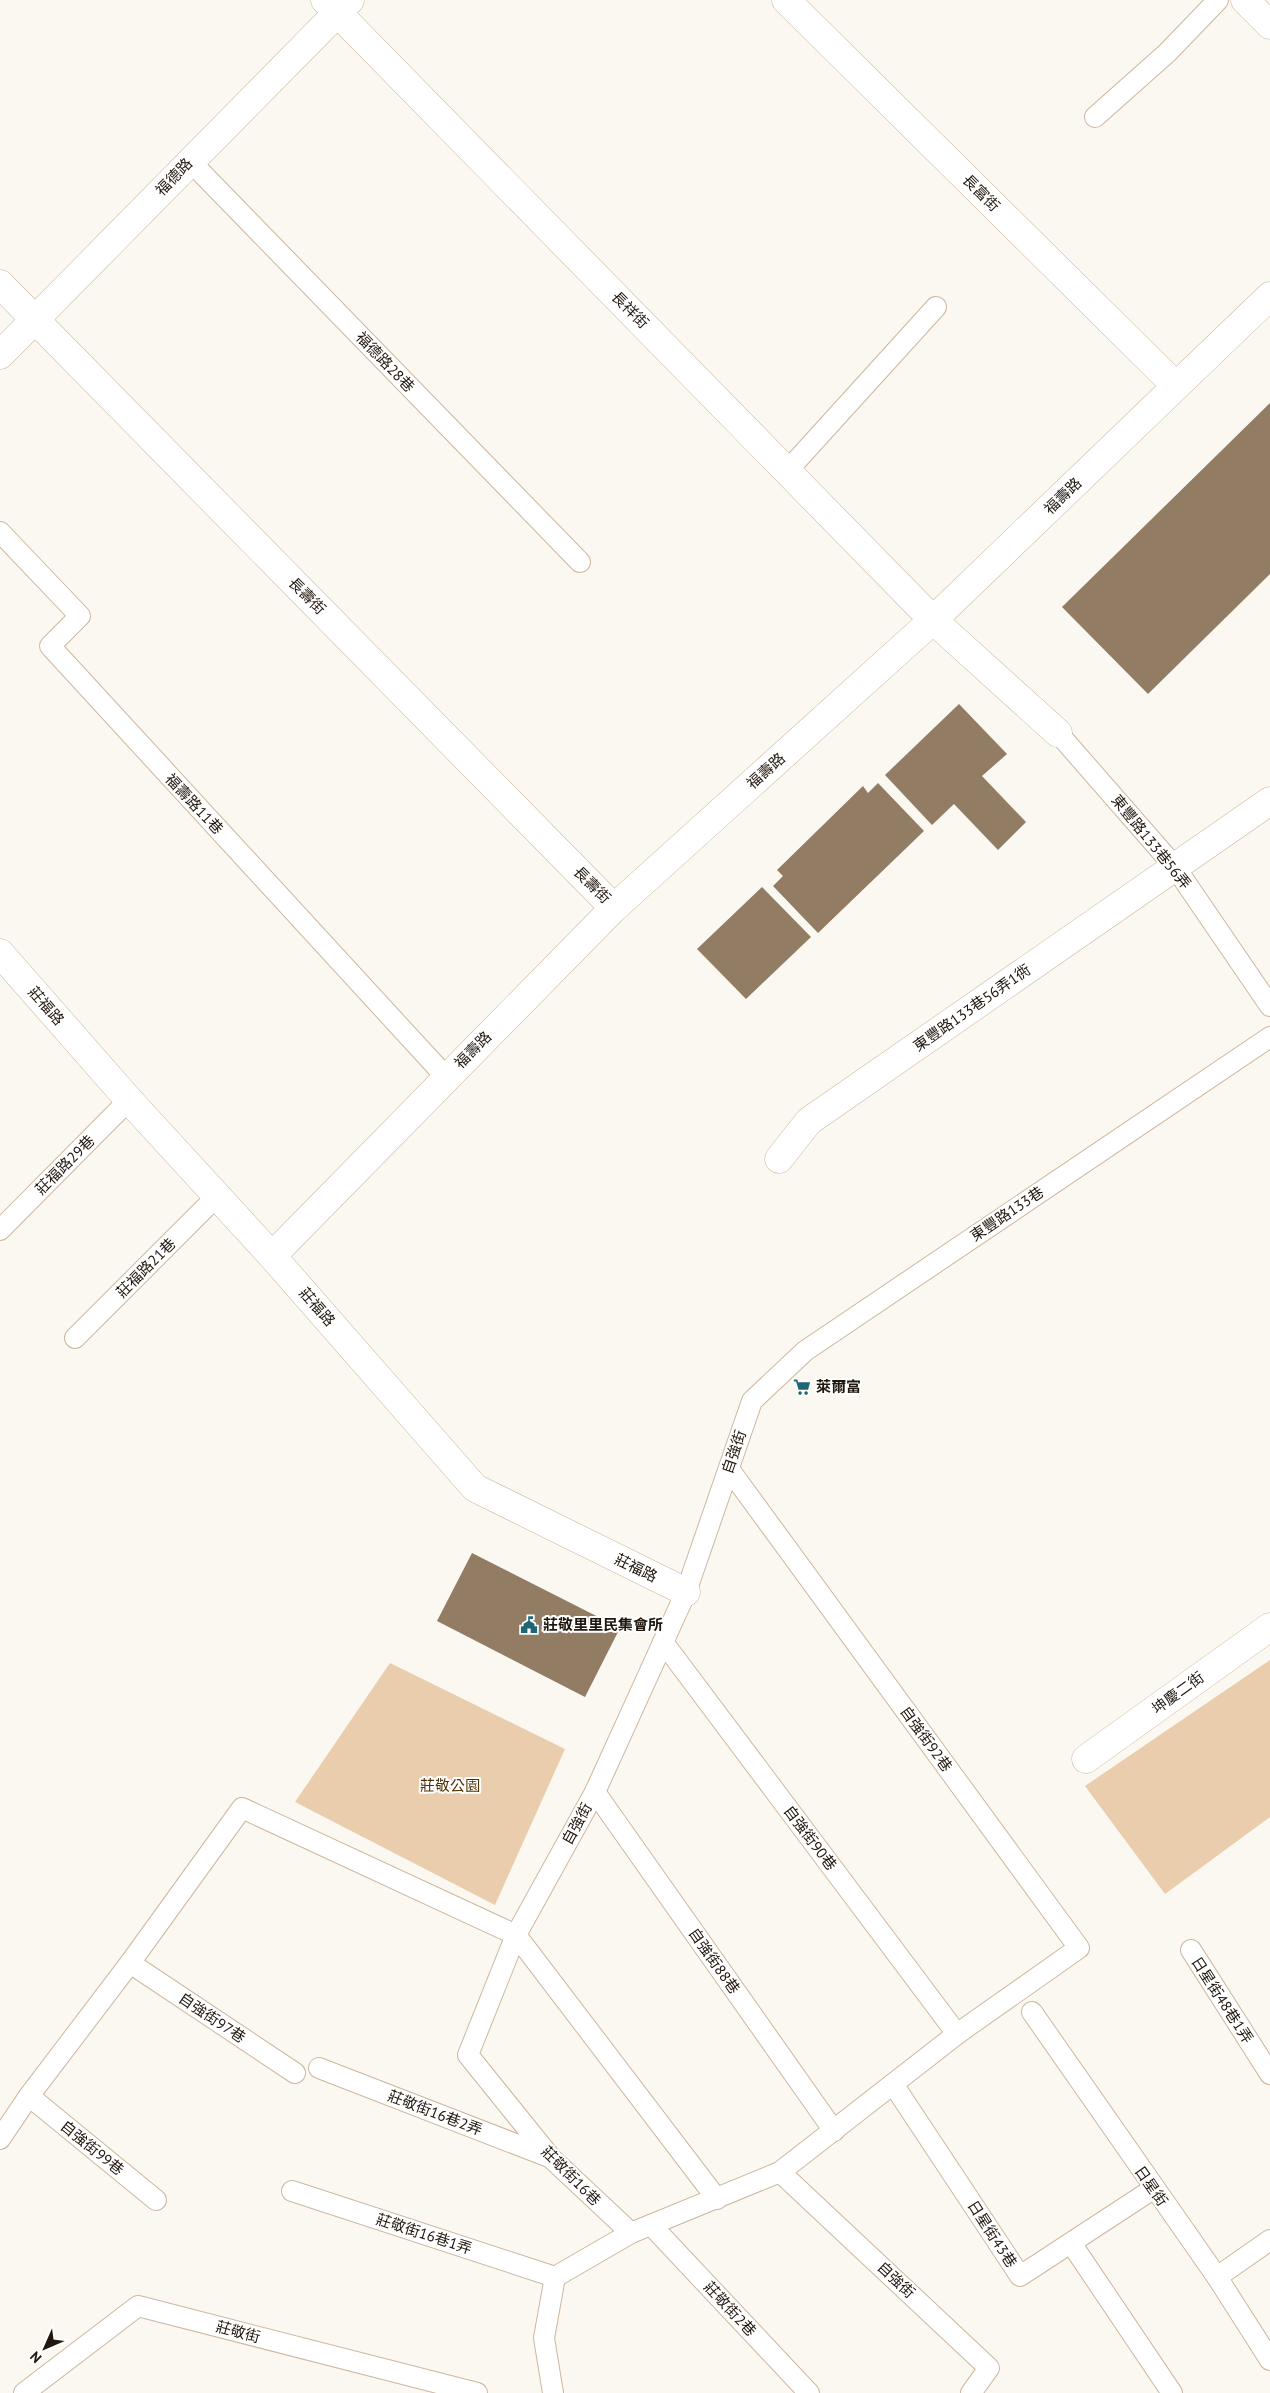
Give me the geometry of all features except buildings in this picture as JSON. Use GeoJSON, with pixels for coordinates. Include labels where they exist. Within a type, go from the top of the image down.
{"type":"FeatureCollection","features":[{"type":"Feature","properties":{"kind":"street","name":"長富街"},"geometry":{"type":"LineString","coordinates":[[786,0],[1176,386]]}},
{"type":"Feature","properties":{"kind":"street"},"geometry":{"type":"LineString","coordinates":[[1245,0],[1270,26]]}},
{"type":"Feature","properties":{"kind":"street","name":"福德路"},"geometry":{"type":"LineString","coordinates":[[0,355],[190,161],[338,4]]}},
{"type":"Feature","properties":{"kind":"street","name":"長祥街"},"geometry":{"type":"LineString","coordinates":[[338,4],[933,620],[1058,733]]}},
{"type":"Feature","properties":{"kind":"street","name":"長壽街"},"geometry":{"type":"LineString","coordinates":[[0,284],[614,908]]}},
{"type":"Feature","properties":{"kind":"street","name":"福壽路"},"geometry":{"type":"LineString","coordinates":[[272,1256],[614,908],[933,620],[1270,296]]}},
{"type":"Feature","properties":{"kind":"street","name":"東豐路133巷56弄1衖"},"geometry":{"type":"LineString","coordinates":[[779,1159],[809,1121],[1270,801]]}},
{"type":"Feature","properties":{"kind":"street","name":"莊福路"},"geometry":{"type":"LineString","coordinates":[[0,953],[216,1197],[272,1256],[475,1488],[686,1592]]}},
{"type":"Feature","properties":{"kind":"street","name":"坤慶二街"},"geometry":{"type":"LineString","coordinates":[[1086,1759],[1270,1627]]}},
{"type":"Feature","properties":{"kind":"lane"},"geometry":{"type":"LineString","coordinates":[[1095,117],[1167,53],[1218,0]]}},
{"type":"Feature","properties":{"kind":"lane","name":"福德路28巷"},"geometry":{"type":"LineString","coordinates":[[190,161],[580,562]]}},
{"type":"Feature","properties":{"kind":"lane"},"geometry":{"type":"LineString","coordinates":[[788,470],[936,307]]}},
{"type":"Feature","properties":{"kind":"lane","name":"福壽路11巷"},"geometry":{"type":"LineString","coordinates":[[0,532],[80,616],[50,646],[446,1077]]}},
{"type":"Feature","properties":{"kind":"lane","name":"東豐路133巷56弄"},"geometry":{"type":"LineString","coordinates":[[1058,733],[1175,867],[1270,1006]]}},
{"type":"Feature","properties":{"kind":"lane","name":"東豐路133巷"},"geometry":{"type":"LineString","coordinates":[[752,1401],[805,1351],[1270,1037]]}},
{"type":"Feature","properties":{"kind":"lane","name":"莊福路29巷"},"geometry":{"type":"LineString","coordinates":[[0,1230],[129,1100]]}},
{"type":"Feature","properties":{"kind":"lane","name":"莊福路21巷"},"geometry":{"type":"LineString","coordinates":[[75,1338],[216,1197]]}},
{"type":"Feature","properties":{"kind":"lane","name":"自強街"},"geometry":{"type":"LineString","coordinates":[[516,1935],[595,1792],[686,1592],[752,1401]]}},
{"type":"Feature","properties":{"kind":"lane","name":"自強街92巷"},"geometry":{"type":"LineString","coordinates":[[728,1469],[1079,1948],[957,2034]]}},
{"type":"Feature","properties":{"kind":"lane","name":"自強街90巷"},"geometry":{"type":"LineString","coordinates":[[663,1642],[957,2034]]}},
{"type":"Feature","properties":{"kind":"lane","name":"自強街88巷"},"geometry":{"type":"LineString","coordinates":[[595,1792],[834,2131]]}},
{"type":"Feature","properties":{"kind":"lane"},"geometry":{"type":"LineString","coordinates":[[0,2139],[29,2096],[130,1963],[242,1808],[516,1935],[717,2199]]}},
{"type":"Feature","properties":{"kind":"lane","name":"莊敬街16巷"},"geometry":{"type":"LineString","coordinates":[[516,1935],[468,2055],[551,2158],[631,2233]]}},
{"type":"Feature","properties":{"kind":"lane","name":"日星街48巷1弄"},"geometry":{"type":"LineString","coordinates":[[1191,1950],[1270,2074]]}},
{"type":"Feature","properties":{"kind":"lane","name":"自強街97巷"},"geometry":{"type":"LineString","coordinates":[[130,1963],[295,2073]]}},
{"type":"Feature","properties":{"kind":"lane","name":"日星街"},"geometry":{"type":"LineString","coordinates":[[1032,2012],[1153,2189],[1217,2277],[1270,2360]]}},
{"type":"Feature","properties":{"kind":"lane"},"geometry":{"type":"LineString","coordinates":[[552,2393],[544,2338],[555,2277],[631,2233],[780,2172],[957,2034]]}},
{"type":"Feature","properties":{"kind":"lane","name":"莊敬街16巷2弄"},"geometry":{"type":"LineString","coordinates":[[319,2068],[551,2158]]}},
{"type":"Feature","properties":{"kind":"lane","name":"日星街43巷"},"geometry":{"type":"LineString","coordinates":[[893,2084],[1020,2276],[1153,2189]]}},
{"type":"Feature","properties":{"kind":"lane","name":"自強街99巷"},"geometry":{"type":"LineString","coordinates":[[29,2096],[156,2200]]}},
{"type":"Feature","properties":{"kind":"lane","name":"自強街"},"geometry":{"type":"LineString","coordinates":[[780,2172],[989,2368],[971,2393]]}},
{"type":"Feature","properties":{"kind":"lane","name":"莊敬街16巷1弄"},"geometry":{"type":"LineString","coordinates":[[292,2191],[555,2277]]}},
{"type":"Feature","properties":{"kind":"lane","name":"莊敬街2巷"},"geometry":{"type":"LineString","coordinates":[[651,2225],[810,2393]]}},
{"type":"Feature","properties":{"kind":"lane"},"geometry":{"type":"LineString","coordinates":[[1217,2277],[1270,2240]]}},
{"type":"Feature","properties":{"kind":"lane"},"geometry":{"type":"LineString","coordinates":[[1072,2243],[1172,2393]]}},
{"type":"Feature","properties":{"kind":"lane","name":"莊敬街"},"geometry":{"type":"LineString","coordinates":[[24,2393],[138,2306],[413,2385],[477,2393]]}},
{"type":"Feature","properties":{"kind":"green space"},"geometry":{"type":"Polygon","coordinates":[[[1270,1660],[1270,1817],[1165,1894],[1085,1786],[1270,1660]]]}},
{"type":"Feature","properties":{"kind":"green space","name":"莊敬公園"},"geometry":{"type":"Polygon","coordinates":[[[390,1663],[565,1749],[495,1905],[295,1802],[390,1663]]]}},
{"type":"Feature","properties":{"kind":"place","name":"萊爾富"},"geometry":{"type":"Point","coordinates":[802,1387]}},
{"type":"Feature","properties":{"kind":"place","name":"莊敬里里民集會所"},"geometry":{"type":"Point","coordinates":[529,1625]}}]}
